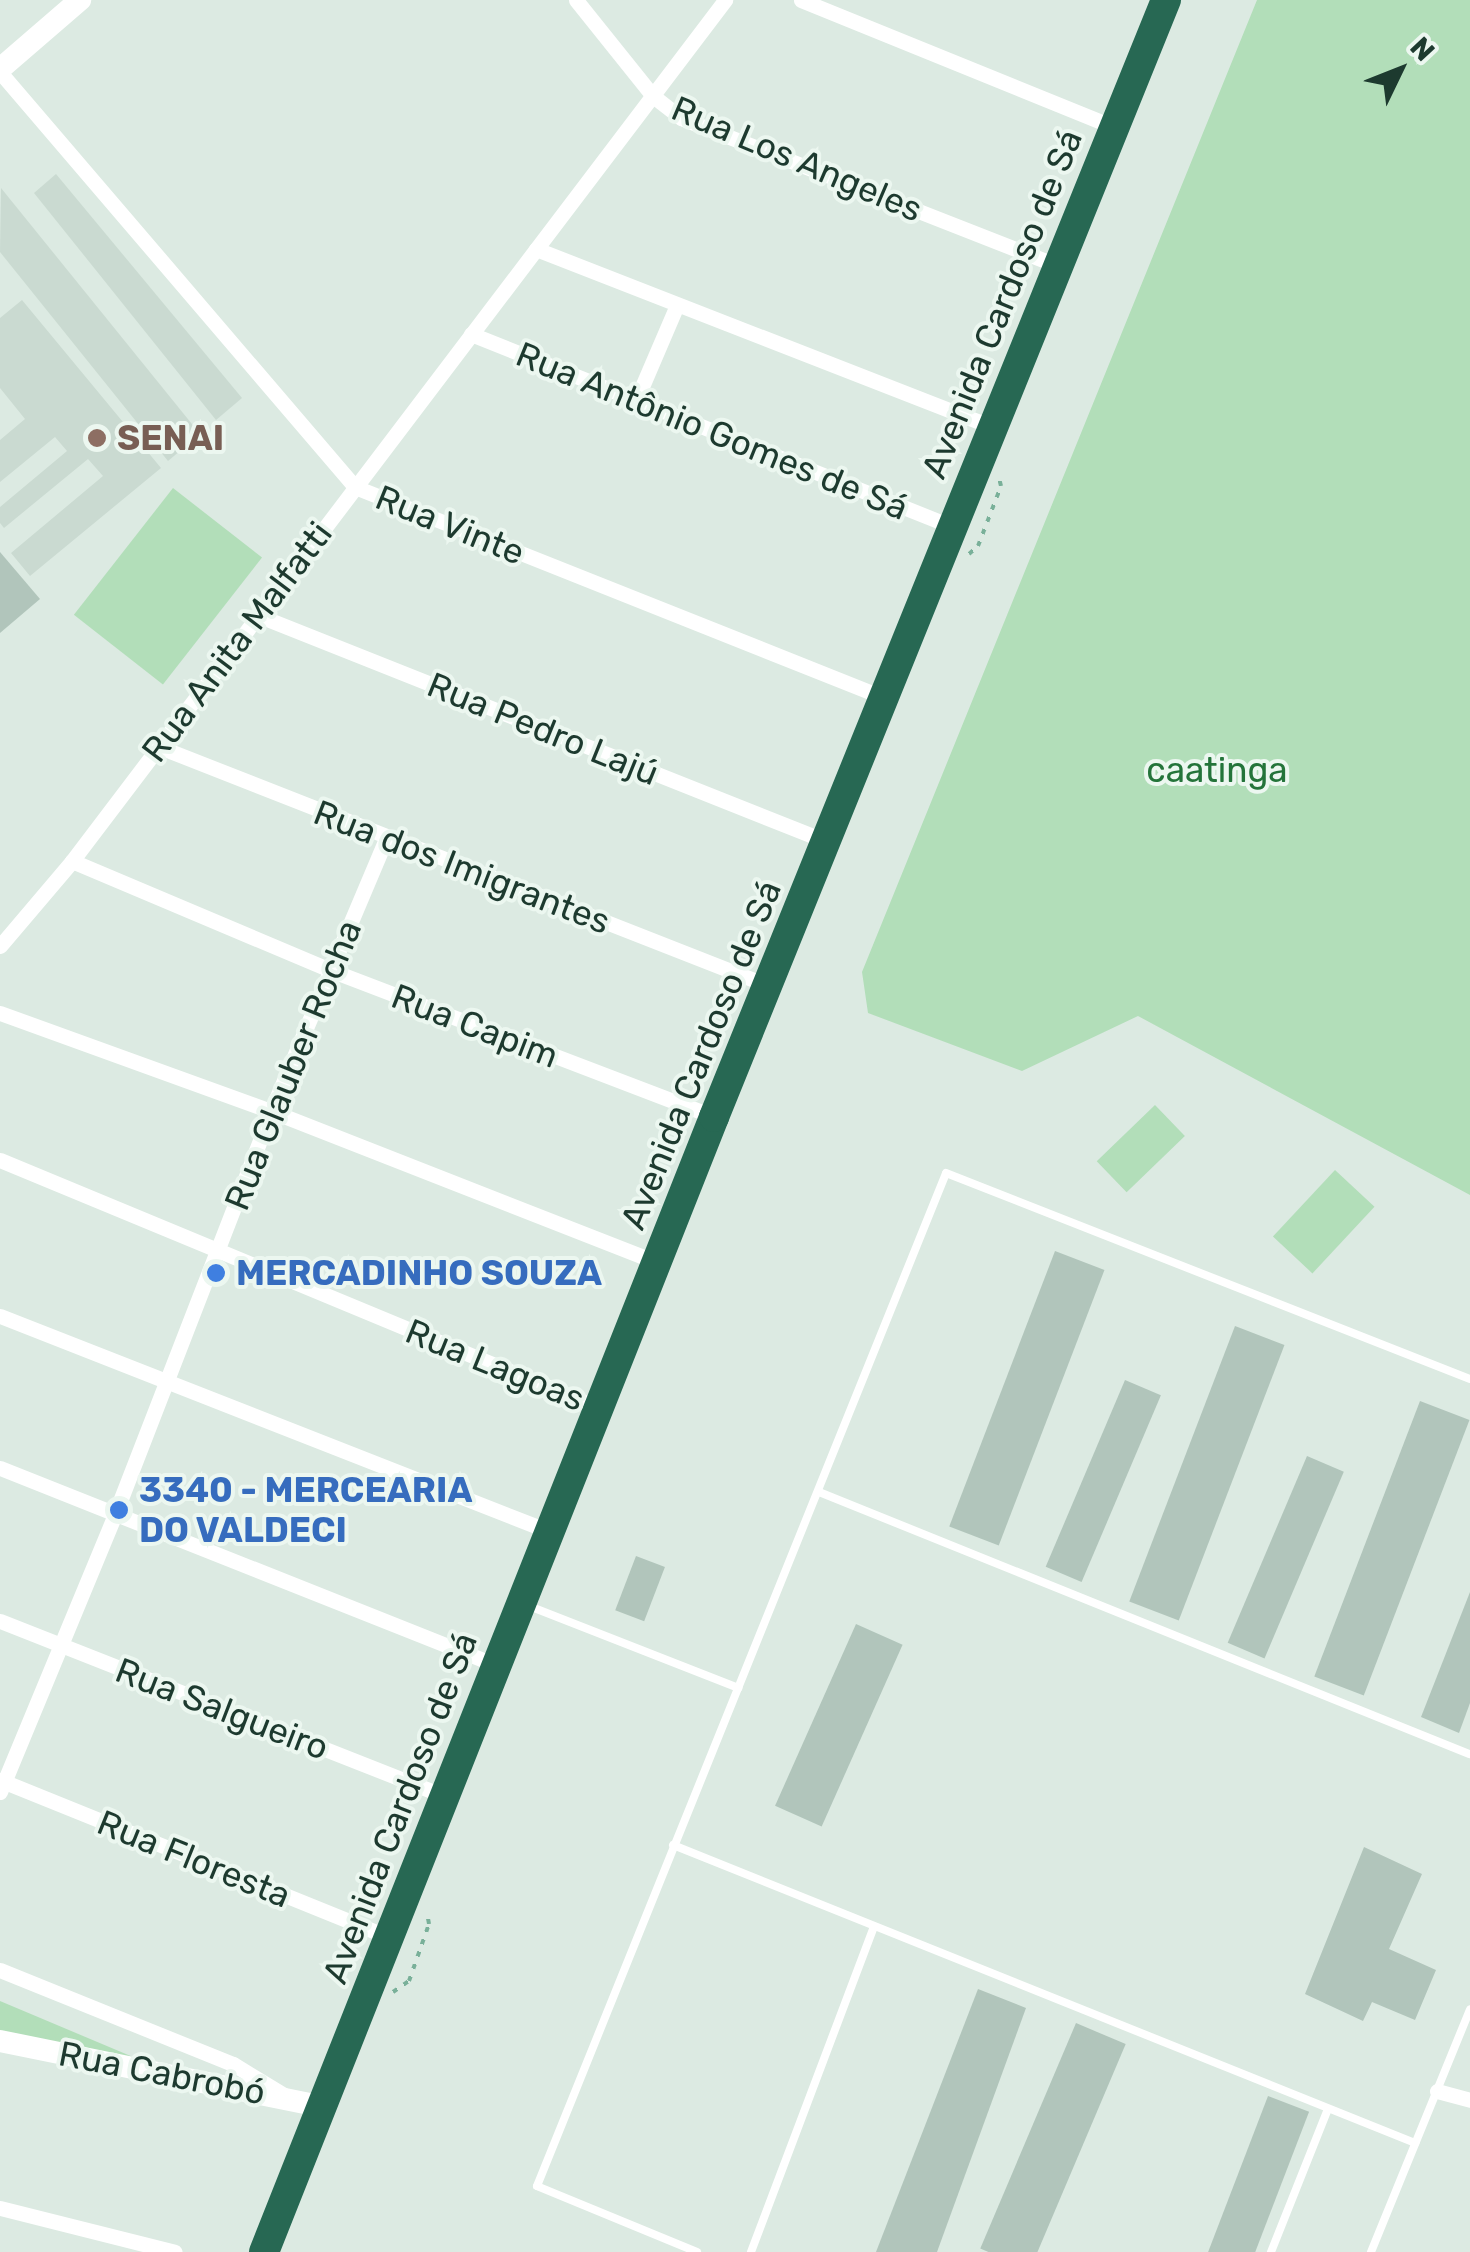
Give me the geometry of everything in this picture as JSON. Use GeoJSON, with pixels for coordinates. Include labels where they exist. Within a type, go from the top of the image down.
{"type":"FeatureCollection","features":[{"type":"Feature","properties":{"kind":"highway","name":"Avenida Cardoso de Sá"},"geometry":{"type":"LineString","coordinates":[[264,2252],[1162,1]]}},
{"type":"Feature","properties":{"kind":"street"},"geometry":{"type":"LineString","coordinates":[[0,71],[80,0]]}},
{"type":"Feature","properties":{"kind":"street","name":"Rua Los Angeles"},"geometry":{"type":"LineString","coordinates":[[576,0],[653,96],[696,124],[1058,265]]}},
{"type":"Feature","properties":{"kind":"street","name":"Rua Anita Malfatti"},"geometry":{"type":"LineString","coordinates":[[0,946],[72,862],[725,0]]}},
{"type":"Feature","properties":{"kind":"street"},"geometry":{"type":"LineString","coordinates":[[801,0],[1113,127]]}},
{"type":"Feature","properties":{"kind":"street","name":"Rua Vinte"},"geometry":{"type":"LineString","coordinates":[[0,71],[355,487],[886,698]]}},
{"type":"Feature","properties":{"kind":"street"},"geometry":{"type":"LineString","coordinates":[[536,249],[993,427]]}},
{"type":"Feature","properties":{"kind":"street"},"geometry":{"type":"LineString","coordinates":[[635,403],[677,305]]}},
{"type":"Feature","properties":{"kind":"street","name":"Rua Antônio Gomes de Sá"},"geometry":{"type":"LineString","coordinates":[[471,334],[635,403],[953,527]]}},
{"type":"Feature","properties":{"kind":"street","name":"Rua Pedro Lajú"},"geometry":{"type":"LineString","coordinates":[[258,615],[828,842]]}},
{"type":"Feature","properties":{"kind":"street","name":"Rua dos Imigrantes"},"geometry":{"type":"LineString","coordinates":[[157,746],[386,840],[769,986]]}},
{"type":"Feature","properties":{"kind":"street","name":"Rua Glauber Rocha"},"geometry":{"type":"LineString","coordinates":[[1,1785],[116,1514],[272,1111],[386,840]]}},
{"type":"Feature","properties":{"kind":"street","name":"Rua Capim"},"geometry":{"type":"LineString","coordinates":[[72,862],[330,970],[714,1118]]}},
{"type":"Feature","properties":{"kind":"street"},"geometry":{"type":"LineString","coordinates":[[0,1012],[272,1111],[658,1262]]}},
{"type":"Feature","properties":{"kind":"street","name":"Rua Lagoas"},"geometry":{"type":"LineString","coordinates":[[0,1160],[601,1409]]}},
{"type":"Feature","properties":{"kind":"street"},"geometry":{"type":"LineString","coordinates":[[0,1316],[550,1532]]}},
{"type":"Feature","properties":{"kind":"street"},"geometry":{"type":"LineString","coordinates":[[0,1468],[496,1665]]}},
{"type":"Feature","properties":{"kind":"street","name":"Rua Salgueiro"},"geometry":{"type":"LineString","coordinates":[[0,1621],[444,1796]]}},
{"type":"Feature","properties":{"kind":"street","name":"Rua Floresta"},"geometry":{"type":"LineString","coordinates":[[1,1785],[388,1937]]}},
{"type":"Feature","properties":{"kind":"street"},"geometry":{"type":"LineString","coordinates":[[0,1970],[233,2064],[290,2099]]}},
{"type":"Feature","properties":{"kind":"street","name":"Rua Cabrobó"},"geometry":{"type":"LineString","coordinates":[[0,2041],[324,2107]]}},
{"type":"Feature","properties":{"kind":"street"},"geometry":{"type":"LineString","coordinates":[[1437,2091],[1470,2100]]}},
{"type":"Feature","properties":{"kind":"street"},"geometry":{"type":"LineString","coordinates":[[0,2208],[175,2252]]}},
{"type":"Feature","properties":{"kind":"lane"},"geometry":{"type":"LineString","coordinates":[[697,2252],[537,2186],[946,1173],[1470,1379]]}},
{"type":"Feature","properties":{"kind":"lane"},"geometry":{"type":"LineString","coordinates":[[819,1492],[1468,1754]]}},
{"type":"Feature","properties":{"kind":"lane"},"geometry":{"type":"LineString","coordinates":[[520,1603],[738,1688]]}},
{"type":"Feature","properties":{"kind":"lane"},"geometry":{"type":"LineString","coordinates":[[673,1845],[1414,2143]]}},
{"type":"Feature","properties":{"kind":"lane"},"geometry":{"type":"LineString","coordinates":[[752,2252],[874,1926]]}},
{"type":"Feature","properties":{"kind":"lane"},"geometry":{"type":"LineString","coordinates":[[1371,2252],[1470,2009]]}},
{"type":"Feature","properties":{"kind":"lane"},"geometry":{"type":"LineString","coordinates":[[1271,2252],[1328,2108]]}},
{"type":"Feature","properties":{"kind":"shaded area"},"geometry":{"type":"Polygon","coordinates":[[[56,174],[242,398],[216,420],[34,193],[56,174]]]}},
{"type":"Feature","properties":{"kind":"shaded area"},"geometry":{"type":"Polygon","coordinates":[[[1,188],[200,434],[168,461],[0,252],[1,188]]]}},
{"type":"Feature","properties":{"kind":"shaded area","name":"SENAI"},"geometry":{"type":"Polygon","coordinates":[[[22,300],[161,468],[30,576],[11,553],[103,476],[88,459],[4,528],[0,523],[0,507],[67,451],[55,437],[0,482],[0,440],[25,419],[0,388],[0,318],[22,300]]]}},
{"type":"Feature","properties":{"kind":"green space","name":"caatinga"},"geometry":{"type":"Polygon","coordinates":[[[1257,0],[1470,0],[1470,1195],[1138,1016],[1022,1071],[868,1013],[862,972],[1257,0]]]}},
{"type":"Feature","properties":{"kind":"green space"},"geometry":{"type":"Polygon","coordinates":[[[173,488],[262,558],[163,684],[74,615],[173,488]]]}},
{"type":"Feature","properties":{"kind":"green space"},"geometry":{"type":"Polygon","coordinates":[[[1155,1105],[1185,1136],[1127,1192],[1097,1161],[1155,1105]]]}},
{"type":"Feature","properties":{"kind":"green space"},"geometry":{"type":"Polygon","coordinates":[[[1335,1170],[1374,1207],[1312,1273],[1273,1237],[1335,1170]]]}},
{"type":"Feature","properties":{"kind":"green space"},"geometry":{"type":"Polygon","coordinates":[[[0,2001],[171,2073],[0,2034],[0,2001]]]}},
{"type":"Feature","properties":{"kind":"building"},"geometry":{"type":"Polygon","coordinates":[[[0,552],[40,599],[0,633],[0,552]]]}},
{"type":"Feature","properties":{"kind":"building"},"geometry":{"type":"Polygon","coordinates":[[[1055,1251],[1104,1270],[999,1545],[949,1526],[1055,1251]]]}},
{"type":"Feature","properties":{"kind":"building"},"geometry":{"type":"Polygon","coordinates":[[[1235,1326],[1284,1345],[1179,1620],[1129,1601],[1235,1326]]]}},
{"type":"Feature","properties":{"kind":"building"},"geometry":{"type":"Polygon","coordinates":[[[1125,1380],[1161,1395],[1082,1582],[1046,1567],[1125,1380]]]}},
{"type":"Feature","properties":{"kind":"building"},"geometry":{"type":"Polygon","coordinates":[[[1420,1401],[1469,1420],[1364,1695],[1314,1676],[1420,1401]]]}},
{"type":"Feature","properties":{"kind":"building"},"geometry":{"type":"Polygon","coordinates":[[[1307,1456],[1344,1472],[1265,1658],[1228,1643],[1307,1456]]]}},
{"type":"Feature","properties":{"kind":"building"},"geometry":{"type":"Polygon","coordinates":[[[636,1556],[665,1567],[644,1621],[615,1610],[636,1556]]]}},
{"type":"Feature","properties":{"kind":"building"},"geometry":{"type":"Polygon","coordinates":[[[1470,1592],[1470,1703],[1459,1733],[1421,1717],[1470,1592]]]}},
{"type":"Feature","properties":{"kind":"building"},"geometry":{"type":"Polygon","coordinates":[[[856,1624],[903,1645],[822,1827],[775,1806],[856,1624]]]}},
{"type":"Feature","properties":{"kind":"building"},"geometry":{"type":"Polygon","coordinates":[[[1364,1847],[1422,1874],[1389,1949],[1436,1970],[1415,2020],[1372,2002],[1363,2021],[1305,1994],[1364,1847]]]}},
{"type":"Feature","properties":{"kind":"building"},"geometry":{"type":"Polygon","coordinates":[[[978,1989],[1026,2008],[937,2252],[876,2252],[978,1989]]]}},
{"type":"Feature","properties":{"kind":"building"},"geometry":{"type":"Polygon","coordinates":[[[1076,2023],[1126,2044],[1037,2252],[980,2249],[1076,2023]]]}},
{"type":"Feature","properties":{"kind":"building"},"geometry":{"type":"Polygon","coordinates":[[[1268,2096],[1309,2112],[1255,2252],[1208,2252],[1268,2096]]]}},
{"type":"Feature","properties":{"kind":"place","name":"SENAI"},"geometry":{"type":"Point","coordinates":[97,438]}},
{"type":"Feature","properties":{"kind":"place","name":"MERCADINHO SOUZA"},"geometry":{"type":"Point","coordinates":[216,1273]}},
{"type":"Feature","properties":{"kind":"place","name":"3340 - MERCEARIA DO VALDECI"},"geometry":{"type":"Point","coordinates":[119,1510]}}]}
